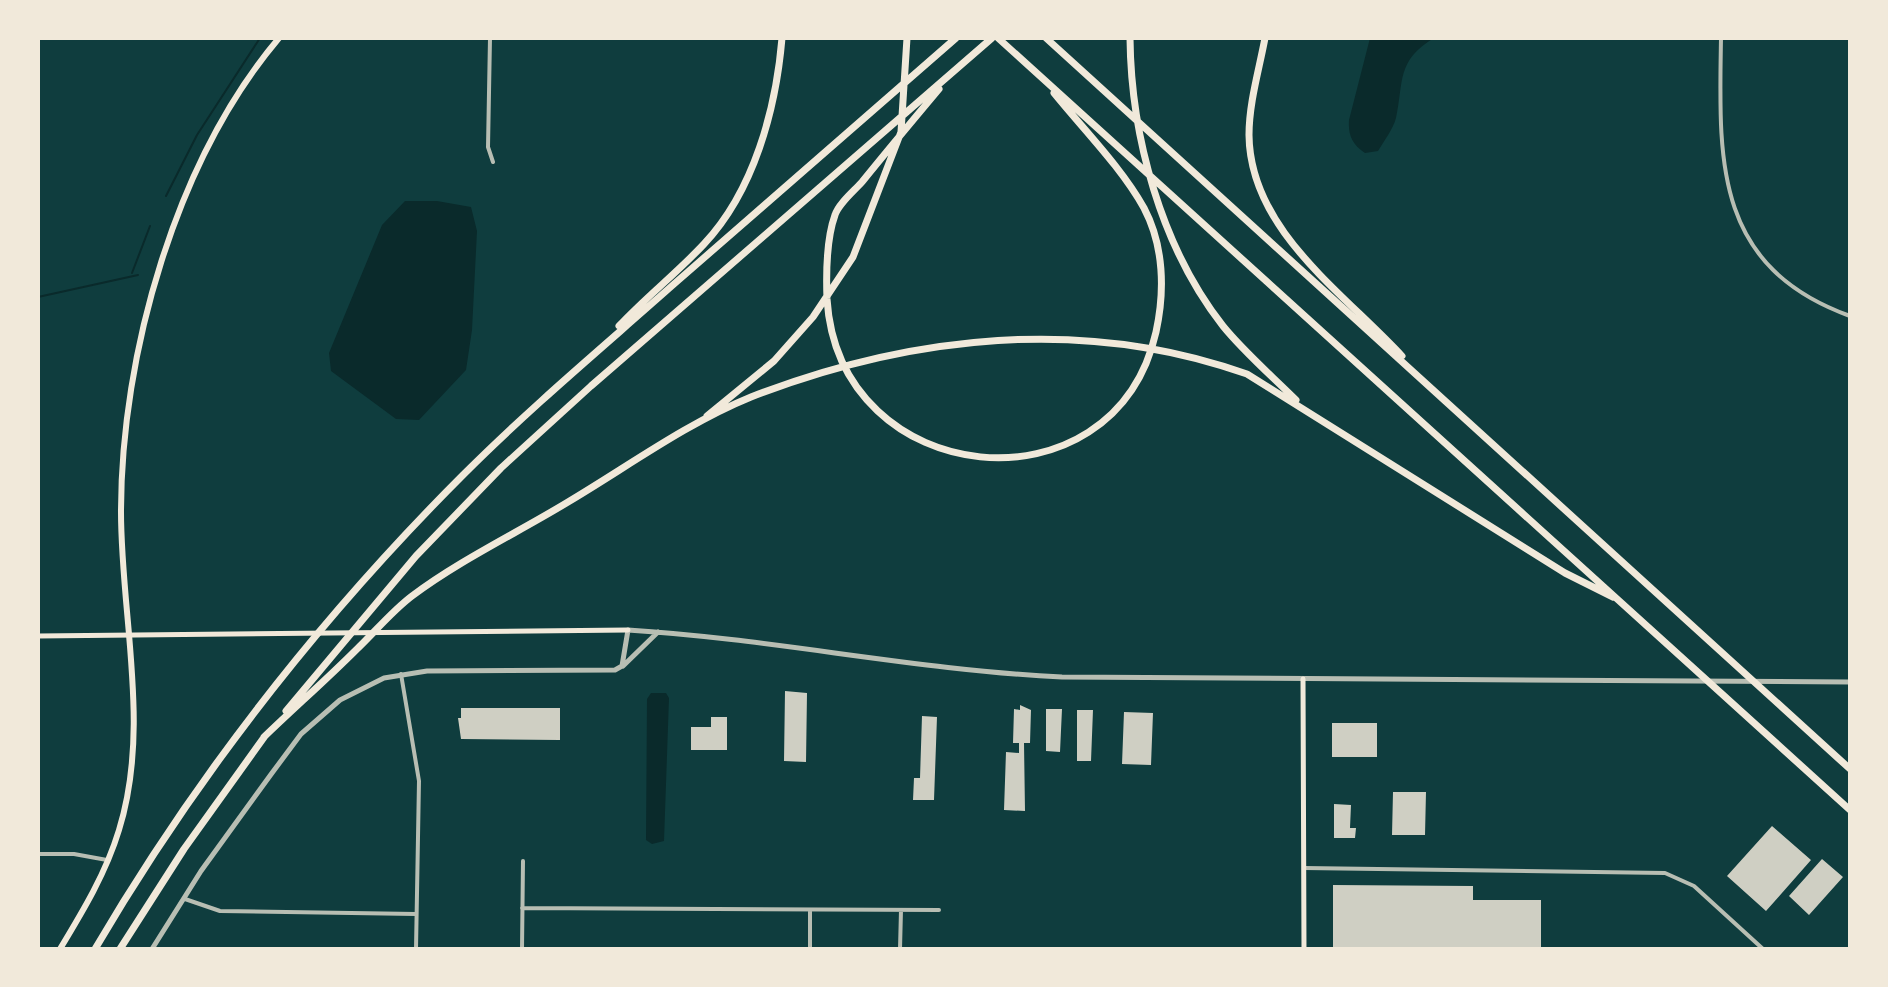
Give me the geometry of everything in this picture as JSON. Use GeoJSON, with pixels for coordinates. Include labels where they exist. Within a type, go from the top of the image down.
{"type":"FeatureCollection","features":[{"type":"Feature","properties":{"kind":"highway"},"geometry":{"type":"LineString","coordinates":[[95,949],[179,817],[304,651],[461,477],[705,243],[734,202],[772,102],[782,38]]}},
{"type":"Feature","properties":{"kind":"highway"},"geometry":{"type":"LineString","coordinates":[[696,426],[774,361],[813,317],[853,257],[901,132],[907,38]]}},
{"type":"Feature","properties":{"kind":"highway"},"geometry":{"type":"LineString","coordinates":[[120,949],[184,849],[264,737],[416,556],[501,468],[591,386],[953,71],[995,38],[1850,810]]}},
{"type":"Feature","properties":{"kind":"highway"},"geometry":{"type":"LineString","coordinates":[[1046,38],[1850,769]]}},
{"type":"Feature","properties":{"kind":"highway"},"geometry":{"type":"LineString","coordinates":[[1130,38],[1131,79],[1141,146],[1180,253],[1224,326],[1306,410]]}},
{"type":"Feature","properties":{"kind":"highway"},"geometry":{"type":"LineString","coordinates":[[1265,38],[1249,136],[1252,165],[1263,197],[1301,252],[1428,385]]}},
{"type":"Feature","properties":{"kind":"highway"},"geometry":{"type":"LineString","coordinates":[[596,350],[955,39]]}},
{"type":"Feature","properties":{"kind":"highway"},"geometry":{"type":"LineString","coordinates":[[953,71],[836,213],[826,273],[834,339],[859,392],[877,413],[906,434],[942,451],[975,458],[1015,459],[1050,450],[1112,413],[1134,387],[1146,362],[1161,307],[1158,248],[1144,209],[1040,76]]}},
{"type":"Feature","properties":{"kind":"highway"},"geometry":{"type":"LineString","coordinates":[[264,737],[412,596],[696,426],[749,398],[828,372],[881,357],[976,340],[1039,338],[1128,345],[1172,353],[1247,374],[1565,573],[1613,597]]}},
{"type":"Feature","properties":{"kind":"main road"},"geometry":{"type":"LineString","coordinates":[[60,949],[108,860],[120,827],[133,763],[134,702],[121,556],[122,471],[129,395],[143,326],[167,246],[194,180],[238,96],[279,38]]}},
{"type":"Feature","properties":{"kind":"main road"},"geometry":{"type":"LineString","coordinates":[[38,636],[628,630]]}},
{"type":"Feature","properties":{"kind":"main road"},"geometry":{"type":"LineString","coordinates":[[1303,679],[1304,949]]}},
{"type":"Feature","properties":{"kind":"street"},"geometry":{"type":"LineString","coordinates":[[490,38],[488,147],[493,162]]}},
{"type":"Feature","properties":{"kind":"street"},"geometry":{"type":"LineString","coordinates":[[1721,38],[1720,144],[1730,196],[1739,220],[1772,267],[1799,292],[1850,316]]}},
{"type":"Feature","properties":{"kind":"street"},"geometry":{"type":"LineString","coordinates":[[622,666],[628,630],[996,673],[1303,679],[1850,682]]}},
{"type":"Feature","properties":{"kind":"street"},"geometry":{"type":"LineString","coordinates":[[152,949],[272,773],[314,720],[357,689],[401,674],[427,671],[602,671],[622,666],[658,632]]}},
{"type":"Feature","properties":{"kind":"street"},"geometry":{"type":"LineString","coordinates":[[401,674],[419,781],[416,949]]}},
{"type":"Feature","properties":{"kind":"street"},"geometry":{"type":"LineString","coordinates":[[38,854],[74,854],[108,860]]}},
{"type":"Feature","properties":{"kind":"street"},"geometry":{"type":"LineString","coordinates":[[522,949],[523,861]]}},
{"type":"Feature","properties":{"kind":"street"},"geometry":{"type":"LineString","coordinates":[[1304,868],[1665,873],[1694,886],[1763,949]]}},
{"type":"Feature","properties":{"kind":"street"},"geometry":{"type":"LineString","coordinates":[[185,899],[220,911],[246,913],[417,914]]}},
{"type":"Feature","properties":{"kind":"street"},"geometry":{"type":"LineString","coordinates":[[522,908],[939,910]]}},
{"type":"Feature","properties":{"kind":"street"},"geometry":{"type":"LineString","coordinates":[[810,910],[810,949]]}},
{"type":"Feature","properties":{"kind":"street"},"geometry":{"type":"LineString","coordinates":[[900,949],[901,910]]}},
{"type":"Feature","properties":{"kind":"water"},"geometry":{"type":"Polygon","coordinates":[[[1370,38],[1434,38],[1407,64],[1396,118],[1388,135],[1378,151],[1365,153],[1352,139],[1349,120],[1370,38]]]}},
{"type":"Feature","properties":{"kind":"water"},"geometry":{"type":"Polygon","coordinates":[[[405,201],[437,201],[471,207],[477,231],[472,330],[466,370],[419,420],[396,419],[331,371],[329,353],[382,225],[405,201]]]}},
{"type":"Feature","properties":{"kind":"water"},"geometry":{"type":"Polygon","coordinates":[[[651,693],[666,693],[669,698],[664,841],[652,844],[646,840],[647,699],[651,693]]]}},
{"type":"Feature","properties":{"kind":"building"},"geometry":{"type":"Polygon","coordinates":[[[785,691],[807,693],[806,762],[784,761],[785,691]]]}},
{"type":"Feature","properties":{"kind":"building"},"geometry":{"type":"Polygon","coordinates":[[[1020,705],[1031,710],[1030,743],[1024,743],[1025,811],[1004,810],[1006,752],[1019,753],[1019,743],[1013,743],[1014,709],[1020,710],[1020,705]]]}},
{"type":"Feature","properties":{"kind":"building"},"geometry":{"type":"Polygon","coordinates":[[[461,708],[560,708],[560,740],[461,739],[458,718],[461,718],[461,708]]]}},
{"type":"Feature","properties":{"kind":"building"},"geometry":{"type":"Polygon","coordinates":[[[1046,709],[1062,709],[1060,752],[1046,751],[1046,709]]]}},
{"type":"Feature","properties":{"kind":"building"},"geometry":{"type":"Polygon","coordinates":[[[1077,710],[1093,710],[1091,761],[1077,761],[1077,710]]]}},
{"type":"Feature","properties":{"kind":"building"},"geometry":{"type":"Polygon","coordinates":[[[1124,712],[1153,713],[1151,765],[1122,764],[1124,712]]]}},
{"type":"Feature","properties":{"kind":"building"},"geometry":{"type":"Polygon","coordinates":[[[922,716],[937,717],[934,800],[913,800],[914,778],[920,778],[922,716]]]}},
{"type":"Feature","properties":{"kind":"building"},"geometry":{"type":"Polygon","coordinates":[[[711,717],[727,717],[727,750],[691,750],[691,727],[711,727],[711,717]]]}},
{"type":"Feature","properties":{"kind":"building"},"geometry":{"type":"Polygon","coordinates":[[[1332,723],[1377,723],[1377,757],[1332,757],[1332,723]]]}},
{"type":"Feature","properties":{"kind":"building"},"geometry":{"type":"Polygon","coordinates":[[[1393,792],[1426,792],[1425,835],[1392,835],[1393,792]]]}},
{"type":"Feature","properties":{"kind":"building"},"geometry":{"type":"Polygon","coordinates":[[[1334,804],[1351,805],[1350,828],[1356,828],[1355,838],[1334,838],[1334,804]]]}},
{"type":"Feature","properties":{"kind":"building"},"geometry":{"type":"Polygon","coordinates":[[[1772,826],[1811,860],[1766,911],[1727,876],[1772,826]]]}},
{"type":"Feature","properties":{"kind":"building"},"geometry":{"type":"Polygon","coordinates":[[[1822,859],[1843,877],[1809,915],[1789,896],[1822,859]]]}},
{"type":"Feature","properties":{"kind":"building"},"geometry":{"type":"Polygon","coordinates":[[[1333,885],[1473,886],[1473,900],[1541,900],[1541,949],[1333,947],[1333,885]]]}},
{"type":"Feature","properties":{"kind":"waterway"},"geometry":{"type":"LineString","coordinates":[[166,196],[197,135],[260,38]]}},
{"type":"Feature","properties":{"kind":"waterway"},"geometry":{"type":"LineString","coordinates":[[132,273],[150,226]]}},
{"type":"Feature","properties":{"kind":"waterway"},"geometry":{"type":"LineString","coordinates":[[38,297],[138,275]]}}]}
